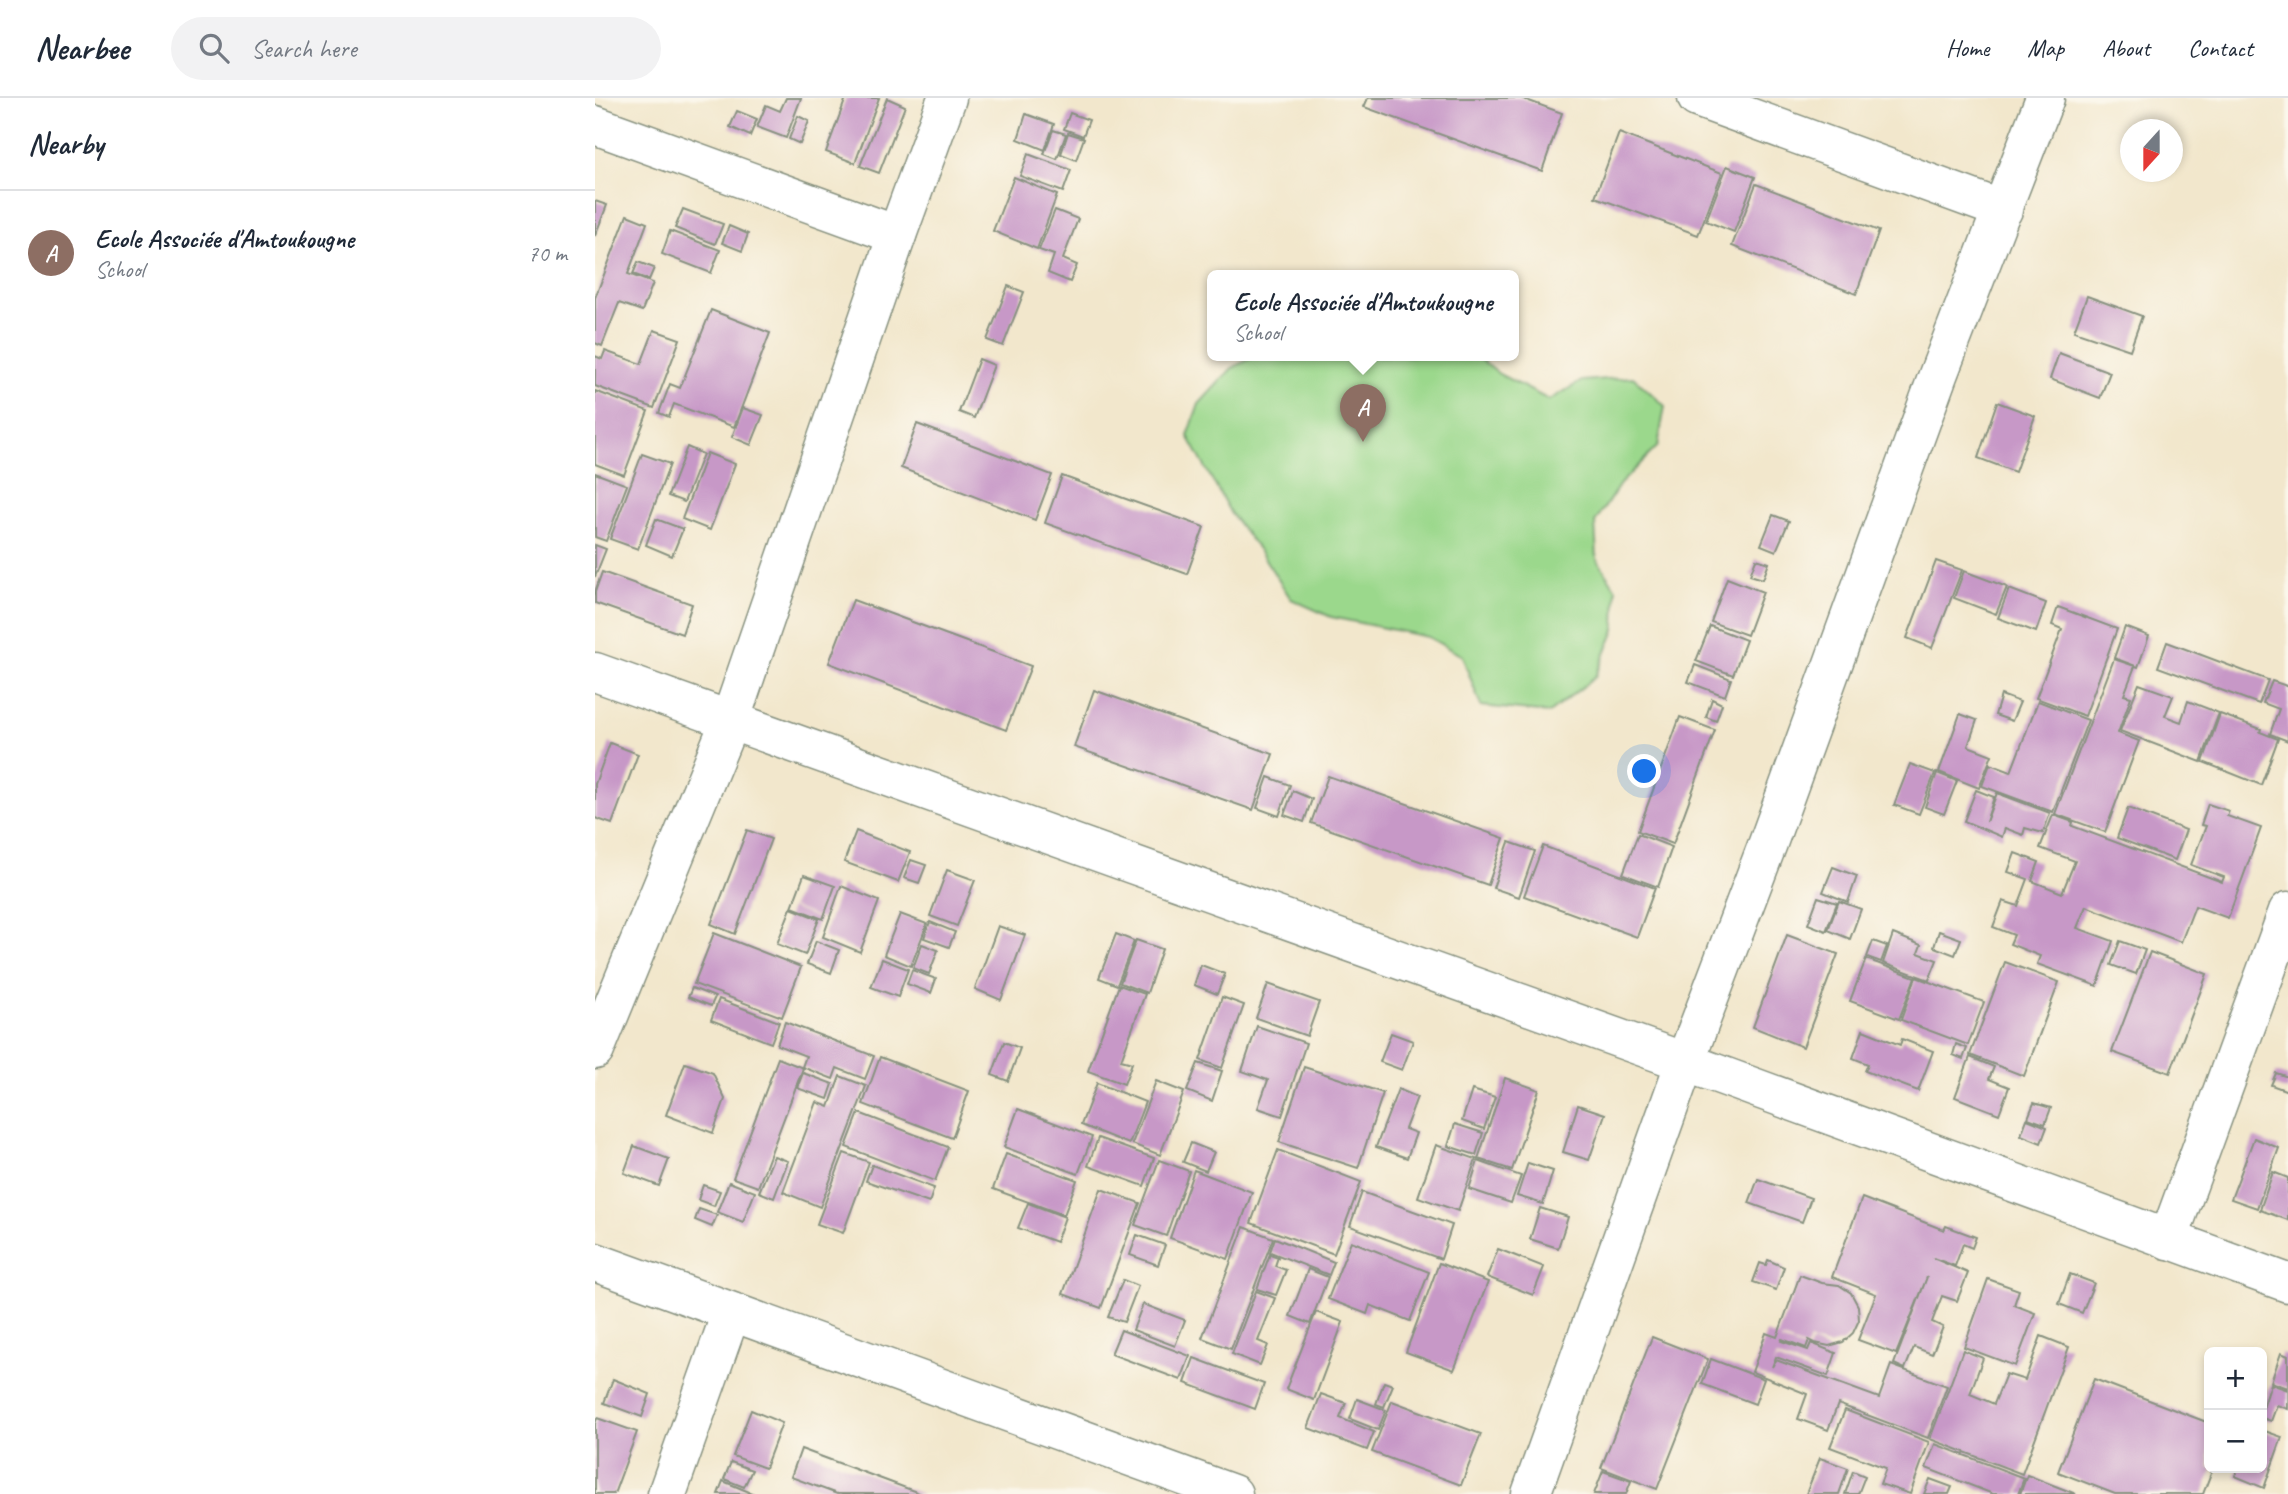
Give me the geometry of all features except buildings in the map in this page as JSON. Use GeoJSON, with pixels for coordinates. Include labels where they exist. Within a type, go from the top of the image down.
{"type":"FeatureCollection","features":[{"type":"Feature","properties":{"kind":"street"},"geometry":{"type":"LineString","coordinates":[[595,1050],[730,721],[897,235],[947,98]]}},
{"type":"Feature","properties":{"kind":"street"},"geometry":{"type":"LineString","coordinates":[[1697,98],[2003,210]]}},
{"type":"Feature","properties":{"kind":"street"},"geometry":{"type":"LineString","coordinates":[[1531,1494],[1685,1062],[1768,843],[1938,375],[2045,98]]}},
{"type":"Feature","properties":{"kind":"street"},"geometry":{"type":"LineString","coordinates":[[595,125],[897,235]]}},
{"type":"Feature","properties":{"kind":"street"},"geometry":{"type":"LineString","coordinates":[[595,672],[1685,1062],[2288,1283]]}},
{"type":"Feature","properties":{"kind":"street"},"geometry":{"type":"LineString","coordinates":[[2168,1240],[2288,911]]}},
{"type":"Feature","properties":{"kind":"street"},"geometry":{"type":"LineString","coordinates":[[595,1262],[1233,1494]]}},
{"type":"Feature","properties":{"kind":"street"},"geometry":{"type":"LineString","coordinates":[[667,1494],[731,1313]]}},
{"type":"Feature","properties":{"kind":"green space"},"geometry":{"type":"Polygon","coordinates":[[[1245,361],[1482,361],[1499,374],[1549,400],[1582,381],[1633,377],[1665,406],[1658,446],[1620,484],[1595,522],[1597,559],[1616,589],[1615,630],[1595,677],[1549,713],[1481,706],[1462,656],[1428,637],[1331,617],[1291,599],[1231,514],[1188,436],[1199,404],[1232,368],[1245,361]]]}},
{"type":"Feature","properties":{"kind":"place","name":"Ecole Associée d'Amtoukougne"},"geometry":{"type":"Point","coordinates":[1363,442]}}]}
